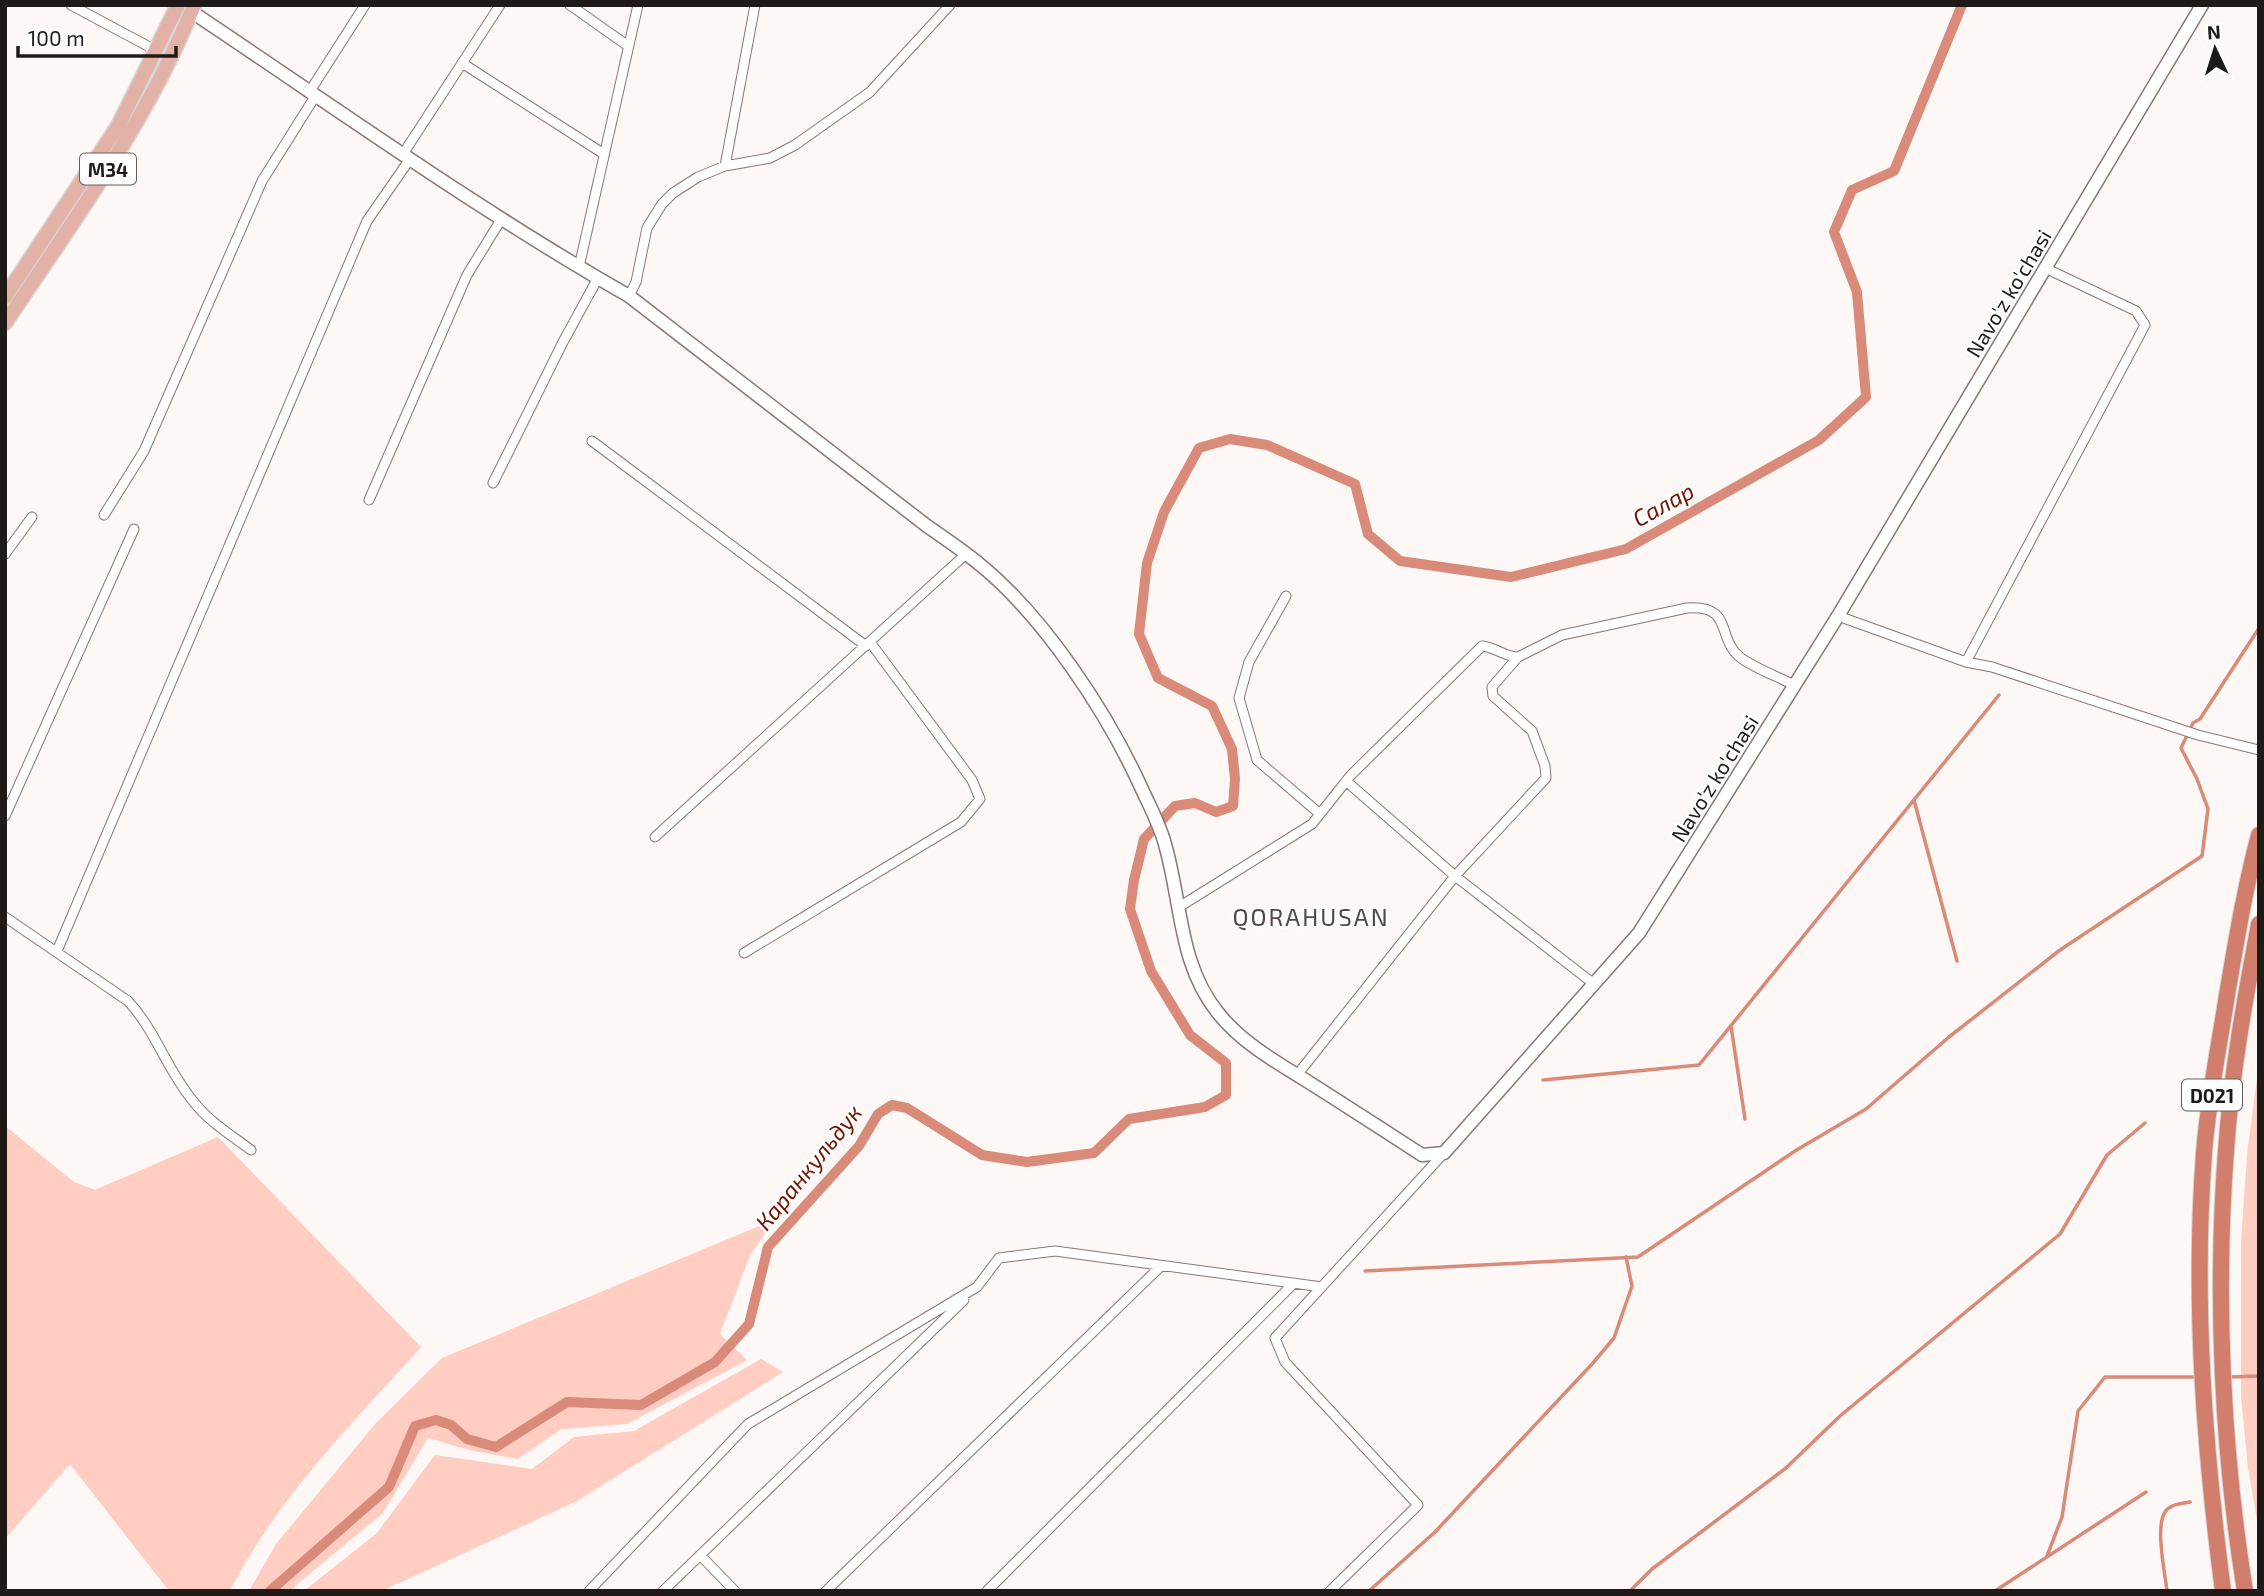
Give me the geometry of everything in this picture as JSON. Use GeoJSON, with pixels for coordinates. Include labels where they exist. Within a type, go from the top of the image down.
{"type":"FeatureCollection","features":[{"type":"Feature","properties":{"kind":"highway","name":"D021"},"geometry":{"type":"LineString","coordinates":[[2223,1591],[2202,1384],[2200,1254],[2204,1150],[2235,951],[2259,835]]}},
{"type":"Feature","properties":{"kind":"highway","name":"D021"},"geometry":{"type":"LineString","coordinates":[[2245,1591],[2236,1523],[2223,1357],[2222,1255],[2226,1151],[2236,1055],[2259,924]]}},
{"type":"Feature","properties":{"kind":"main road","name":"M34"},"geometry":{"type":"LineString","coordinates":[[5,297],[10,278],[118,126],[157,51],[188,8]]}},
{"type":"Feature","properties":{"kind":"main road","name":"M34"},"geometry":{"type":"LineString","coordinates":[[5,323],[128,137],[159,81],[188,8]]}},
{"type":"Feature","properties":{"kind":"street"},"geometry":{"type":"LineString","coordinates":[[71,5],[157,51]]}},
{"type":"Feature","properties":{"kind":"street"},"geometry":{"type":"LineString","coordinates":[[104,515],[144,451],[262,181],[365,5]]}},
{"type":"Feature","properties":{"kind":"street"},"geometry":{"type":"LineString","coordinates":[[57,951],[368,221],[462,63],[500,5]]}},
{"type":"Feature","properties":{"kind":"street"},"geometry":{"type":"LineString","coordinates":[[570,5],[628,46]]}},
{"type":"Feature","properties":{"kind":"street"},"geometry":{"type":"LineString","coordinates":[[579,267],[638,5]]}},
{"type":"Feature","properties":{"kind":"street"},"geometry":{"type":"LineString","coordinates":[[725,166],[755,5]]}},
{"type":"Feature","properties":{"kind":"street"},"geometry":{"type":"LineString","coordinates":[[629,296],[636,282],[647,228],[662,204],[692,181],[725,166],[770,158],[795,145],[870,92],[950,5]]}},
{"type":"Feature","properties":{"kind":"street","name":"Navo'z ko'chasi"},"geometry":{"type":"LineString","coordinates":[[1444,1153],[1639,933],[1838,615],[2202,5]]}},
{"type":"Feature","properties":{"kind":"street"},"geometry":{"type":"LineString","coordinates":[[188,8],[406,156],[629,296],[1000,582],[1028,612],[1063,657],[1110,725],[1150,806],[1166,846],[1191,966],[1218,1013],[1238,1034],[1265,1055],[1422,1155],[1444,1153]]}},
{"type":"Feature","properties":{"kind":"street"},"geometry":{"type":"LineString","coordinates":[[462,63],[604,154]]}},
{"type":"Feature","properties":{"kind":"street"},"geometry":{"type":"LineString","coordinates":[[369,500],[467,275],[502,218]]}},
{"type":"Feature","properties":{"kind":"street"},"geometry":{"type":"LineString","coordinates":[[1966,662],[2145,324],[2136,311],[2045,268]]}},
{"type":"Feature","properties":{"kind":"street"},"geometry":{"type":"LineString","coordinates":[[493,483],[598,278]]}},
{"type":"Feature","properties":{"kind":"street"},"geometry":{"type":"LineString","coordinates":[[592,441],[868,644],[972,780],[980,799],[961,822],[744,953]]}},
{"type":"Feature","properties":{"kind":"street"},"geometry":{"type":"LineString","coordinates":[[5,554],[32,517]]}},
{"type":"Feature","properties":{"kind":"street"},"geometry":{"type":"LineString","coordinates":[[5,816],[134,529]]}},
{"type":"Feature","properties":{"kind":"street"},"geometry":{"type":"LineString","coordinates":[[655,837],[966,554]]}},
{"type":"Feature","properties":{"kind":"street"},"geometry":{"type":"LineString","coordinates":[[1286,596],[1249,662],[1239,698],[1257,760],[1320,814]]}},
{"type":"Feature","properties":{"kind":"street"},"geometry":{"type":"LineString","coordinates":[[1297,1075],[1455,876],[1546,778],[1545,766],[1532,732],[1493,696],[1492,687],[1518,657],[1562,635],[1687,608],[1703,607],[1713,611],[1720,620],[1734,651],[1742,659],[1794,685]]}},
{"type":"Feature","properties":{"kind":"street"},"geometry":{"type":"LineString","coordinates":[[1838,615],[1966,662],[1992,667],[2198,735],[2259,750]]}},
{"type":"Feature","properties":{"kind":"street"},"geometry":{"type":"LineString","coordinates":[[1179,907],[1312,824],[1346,781],[1475,651],[1482,646],[1510,657],[1518,657]]}},
{"type":"Feature","properties":{"kind":"street"},"geometry":{"type":"LineString","coordinates":[[1346,781],[1455,876],[1594,984]]}},
{"type":"Feature","properties":{"kind":"street"},"geometry":{"type":"LineString","coordinates":[[5,917],[128,1001],[143,1017],[179,1082],[194,1103],[251,1150]]}},
{"type":"Feature","properties":{"kind":"street"},"geometry":{"type":"LineString","coordinates":[[1330,1591],[1418,1505],[1285,1362],[1275,1338],[1444,1153]]}},
{"type":"Feature","properties":{"kind":"street"},"geometry":{"type":"LineString","coordinates":[[1422,1155],[1423,1176]]}},
{"type":"Feature","properties":{"kind":"street"},"geometry":{"type":"LineString","coordinates":[[663,1591],[977,1287],[999,1258],[1055,1251],[1322,1287]]}},
{"type":"Feature","properties":{"kind":"street"},"geometry":{"type":"LineString","coordinates":[[826,1591],[1161,1266]]}},
{"type":"Feature","properties":{"kind":"street"},"geometry":{"type":"LineString","coordinates":[[987,1591],[1294,1283]]}},
{"type":"Feature","properties":{"kind":"street"},"geometry":{"type":"LineString","coordinates":[[589,1591],[748,1424],[977,1287]]}},
{"type":"Feature","properties":{"kind":"street"},"geometry":{"type":"LineString","coordinates":[[700,1555],[735,1591]]}},
{"type":"Feature","properties":{"kind":"shaded area"},"geometry":{"type":"Polygon","coordinates":[[[2259,1063],[2259,1532],[2248,1468],[2241,1396],[2241,1243],[2247,1154],[2259,1063]]]}},
{"type":"Feature","properties":{"kind":"shaded area"},"geometry":{"type":"Polygon","coordinates":[[[5,1126],[74,1182],[95,1190],[218,1137],[421,1347],[293,1493],[270,1524],[230,1591],[169,1591],[70,1464],[5,1539],[5,1126]]]}},
{"type":"Feature","properties":{"kind":"shaded area"},"geometry":{"type":"Polygon","coordinates":[[[776,1219],[751,1253],[720,1334],[747,1360],[627,1424],[561,1429],[518,1459],[473,1451],[428,1438],[383,1513],[295,1586],[293,1591],[249,1591],[276,1544],[376,1423],[442,1358],[776,1219]]]}},
{"type":"Feature","properties":{"kind":"shaded area"},"geometry":{"type":"Polygon","coordinates":[[[761,1359],[783,1372],[577,1501],[382,1591],[304,1591],[377,1533],[435,1455],[532,1469],[574,1437],[634,1431],[761,1359]]]}},
{"type":"Feature","properties":{"kind":"waterway","name":"Каранкульдук"},"geometry":{"type":"LineString","coordinates":[[270,1591],[389,1487],[415,1426],[436,1420],[451,1425],[467,1439],[496,1447],[567,1402],[641,1405],[715,1362],[749,1324],[768,1247],[859,1146],[878,1114],[892,1105],[907,1108],[982,1155],[1027,1162],[1094,1153],[1129,1119],[1205,1107],[1226,1095],[1226,1063],[1190,1035],[1151,971],[1130,909],[1144,839],[1175,806],[1195,803],[1216,812],[1233,806],[1235,779],[1232,749],[1212,706],[1158,678],[1139,634],[1147,563],[1164,512],[1199,448],[1230,439],[1267,445],[1355,484],[1368,534],[1400,561],[1511,577],[1626,549],[1819,440],[1866,397],[1857,292],[1834,232],[1852,190],[1894,171],[1962,5]]}},
{"type":"Feature","properties":{"kind":"waterway"},"geometry":{"type":"LineString","coordinates":[[1365,1271],[1638,1257],[1795,1151],[1866,1109],[1949,1037],[2060,950],[2202,856],[2208,809],[2181,748],[2193,723],[2200,719],[2259,628]]}},
{"type":"Feature","properties":{"kind":"waterway"},"geometry":{"type":"LineString","coordinates":[[1543,1080],[1699,1065],[1999,695]]}},
{"type":"Feature","properties":{"kind":"waterway"},"geometry":{"type":"LineString","coordinates":[[1914,800],[1957,961]]}},
{"type":"Feature","properties":{"kind":"waterway"},"geometry":{"type":"LineString","coordinates":[[1731,1026],[1745,1119]]}},
{"type":"Feature","properties":{"kind":"waterway"},"geometry":{"type":"LineString","coordinates":[[1630,1591],[1652,1569],[1786,1468],[1840,1416],[2060,1234],[2107,1155],[2145,1123]]}},
{"type":"Feature","properties":{"kind":"waterway"},"geometry":{"type":"LineString","coordinates":[[1369,1591],[1435,1532],[1614,1338],[1632,1286],[1626,1257]]}},
{"type":"Feature","properties":{"kind":"waterway"},"geometry":{"type":"LineString","coordinates":[[2229,1377],[2259,1376]]}},
{"type":"Feature","properties":{"kind":"waterway"},"geometry":{"type":"LineString","coordinates":[[2047,1556],[2062,1517],[2078,1411],[2105,1377],[2197,1377]]}},
{"type":"Feature","properties":{"kind":"waterway"},"geometry":{"type":"LineString","coordinates":[[1995,1591],[2146,1492]]}},
{"type":"Feature","properties":{"kind":"waterway"},"geometry":{"type":"LineString","coordinates":[[2167,1591],[2161,1539],[2162,1519],[2170,1507],[2190,1502]]}},
{"type":"Feature","properties":{"kind":"district","name":"QORAHUSAN"},"geometry":{"type":"Point","coordinates":[1311,916]}},
{"type":"Feature","properties":{"kind":"water label","name":"Салар"},"geometry":{"type":"Point","coordinates":[1663,504]}}]}
